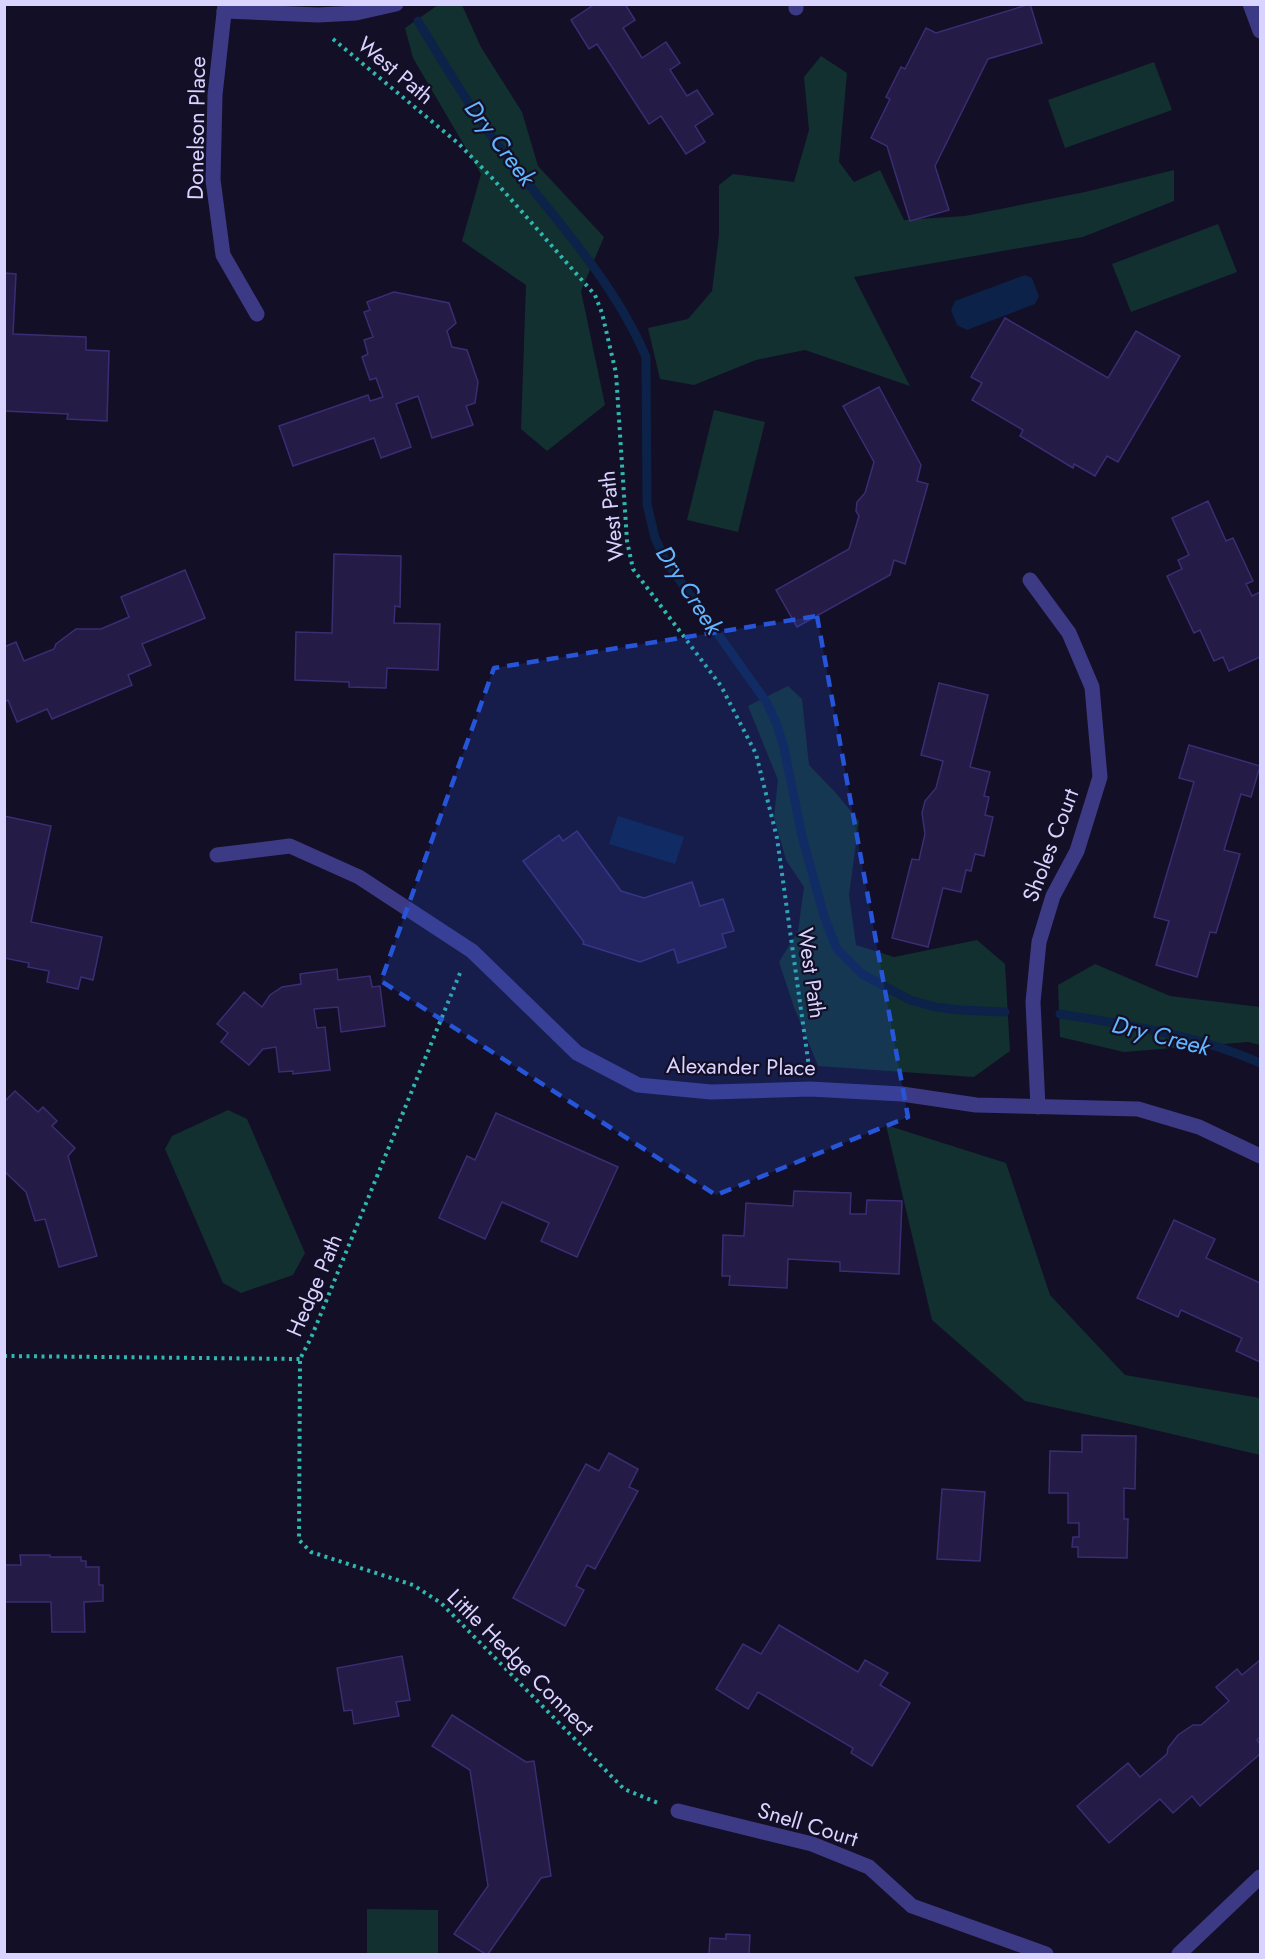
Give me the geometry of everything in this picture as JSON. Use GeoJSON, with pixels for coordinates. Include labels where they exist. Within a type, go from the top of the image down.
{"type":"FeatureCollection","features":[{"type":"Feature","properties":{"kind":"street"},"geometry":{"type":"LineString","coordinates":[[225,8],[318,15],[356,13],[396,4]]}},
{"type":"Feature","properties":{"kind":"street"},"geometry":{"type":"LineString","coordinates":[[1250,4],[1260,31]]}},
{"type":"Feature","properties":{"kind":"street","name":"Donelson Place"},"geometry":{"type":"LineString","coordinates":[[225,8],[214,95],[213,180],[223,255],[257,314]]}},
{"type":"Feature","properties":{"kind":"street","name":"Sholes Court"},"geometry":{"type":"LineString","coordinates":[[1030,580],[1069,633],[1092,687],[1100,777],[1077,851],[1053,896],[1039,942],[1033,1002],[1038,1107]]}},
{"type":"Feature","properties":{"kind":"street","name":"Alexander Place"},"geometry":{"type":"LineString","coordinates":[[217,855],[290,846],[359,877],[472,951],[577,1053],[638,1085],[711,1092],[810,1089],[902,1094],[976,1105],[1138,1109],[1199,1127],[1260,1156]]}},
{"type":"Feature","properties":{"kind":"street","name":"Snell Court"},"geometry":{"type":"LineString","coordinates":[[678,1811],[812,1844],[869,1867],[912,1906],[1046,1954]]}},
{"type":"Feature","properties":{"kind":"street"},"geometry":{"type":"LineString","coordinates":[[1179,1954],[1260,1877]]}},
{"type":"Feature","properties":{"kind":"path","name":"West Path"},"geometry":{"type":"LineString","coordinates":[[318,15],[325,33],[459,144],[480,165],[595,295],[602,313],[616,373],[627,542],[633,569],[721,686],[756,754],[777,838],[810,1071],[810,1089]]}},
{"type":"Feature","properties":{"kind":"path","name":"Hedge Path"},"geometry":{"type":"LineString","coordinates":[[4,1356],[300,1359],[311,1338],[462,967],[472,951]]}},
{"type":"Feature","properties":{"kind":"path","name":"Little Hedge Connect"},"geometry":{"type":"LineString","coordinates":[[300,1359],[299,1540],[311,1552],[413,1585],[441,1603],[624,1789],[678,1811]]}},
{"type":"Feature","properties":{"kind":"highlighted area"},"geometry":{"type":"Polygon","coordinates":[[[817,616],[908,1117],[716,1195],[381,981],[494,668],[817,616]]]}},
{"type":"Feature","properties":{"kind":"green space"},"geometry":{"type":"Polygon","coordinates":[[[438,5],[462,5],[481,47],[522,112],[538,166],[604,237],[581,291],[605,405],[547,451],[521,429],[526,285],[462,241],[481,174],[413,58],[405,28],[438,5]]]}},
{"type":"Feature","properties":{"kind":"green space"},"geometry":{"type":"Polygon","coordinates":[[[821,56],[847,73],[839,162],[854,182],[880,170],[904,220],[965,216],[1085,192],[1174,170],[1174,201],[1083,237],[854,277],[910,386],[805,350],[756,360],[694,385],[660,379],[648,328],[688,319],[712,291],[719,234],[719,185],[733,174],[794,182],[809,130],[804,77],[821,56]]]}},
{"type":"Feature","properties":{"kind":"green space"},"geometry":{"type":"Polygon","coordinates":[[[1154,62],[1172,110],[1065,148],[1048,100],[1154,62]]]}},
{"type":"Feature","properties":{"kind":"green space"},"geometry":{"type":"Polygon","coordinates":[[[1218,224],[1237,272],[1131,312],[1112,264],[1218,224]]]}},
{"type":"Feature","properties":{"kind":"green space"},"geometry":{"type":"Polygon","coordinates":[[[714,410],[765,422],[738,532],[687,520],[714,410]]]}},
{"type":"Feature","properties":{"kind":"green space"},"geometry":{"type":"Polygon","coordinates":[[[788,686],[802,699],[809,765],[859,821],[849,895],[856,945],[894,957],[977,940],[1005,964],[1010,1051],[974,1077],[818,1066],[779,962],[798,931],[804,887],[786,860],[774,817],[778,780],[748,706],[788,686]]]}},
{"type":"Feature","properties":{"kind":"green space"},"geometry":{"type":"Polygon","coordinates":[[[1095,964],[1170,996],[1260,1007],[1260,1045],[1248,1042],[1124,1052],[1060,1037],[1058,985],[1095,964]]]}},
{"type":"Feature","properties":{"kind":"green space"},"geometry":{"type":"Polygon","coordinates":[[[228,1110],[247,1119],[305,1253],[293,1275],[241,1293],[223,1283],[165,1149],[172,1136],[228,1110]]]}},
{"type":"Feature","properties":{"kind":"green space"},"geometry":{"type":"Polygon","coordinates":[[[886,1125],[1006,1163],[1050,1295],[1125,1375],[1260,1398],[1260,1455],[1025,1401],[932,1320],[886,1125]]]}},
{"type":"Feature","properties":{"kind":"green space"},"geometry":{"type":"Polygon","coordinates":[[[367,1909],[438,1910],[438,1954],[367,1954],[367,1909]]]}},
{"type":"Feature","properties":{"kind":"water"},"geometry":{"type":"Polygon","coordinates":[[[1025,275],[1032,278],[1039,296],[1035,304],[967,330],[957,325],[951,310],[955,301],[1025,275]]]}},
{"type":"Feature","properties":{"kind":"water"},"geometry":{"type":"Polygon","coordinates":[[[618,816],[684,837],[675,864],[609,844],[618,816]]]}},
{"type":"Feature","properties":{"kind":"building"},"geometry":{"type":"Polygon","coordinates":[[[595,4],[625,4],[635,20],[623,28],[642,58],[666,42],[680,63],[670,70],[687,96],[697,90],[713,114],[695,126],[705,142],[686,154],[661,116],[649,124],[597,44],[589,49],[571,20],[595,4]]]}},
{"type":"Feature","properties":{"kind":"building"},"geometry":{"type":"Polygon","coordinates":[[[1030,4],[1042,43],[988,59],[935,166],[949,210],[910,221],[887,146],[871,138],[890,99],[886,97],[901,67],[905,69],[926,28],[936,33],[1030,4]]]}},
{"type":"Feature","properties":{"kind":"building"},"geometry":{"type":"Polygon","coordinates":[[[4,273],[16,274],[13,334],[86,337],[86,350],[109,351],[107,421],[67,419],[68,414],[4,411],[4,273]]]}},
{"type":"Feature","properties":{"kind":"building"},"geometry":{"type":"Polygon","coordinates":[[[394,292],[449,303],[456,323],[447,331],[452,347],[467,350],[478,382],[475,403],[466,406],[473,425],[432,438],[418,396],[396,404],[411,447],[381,458],[374,438],[293,466],[279,426],[368,395],[370,401],[383,397],[376,378],[370,380],[362,357],[368,354],[364,340],[373,337],[364,312],[370,310],[367,302],[394,292]]]}},
{"type":"Feature","properties":{"kind":"building"},"geometry":{"type":"Polygon","coordinates":[[[1005,318],[1108,378],[1136,331],[1180,356],[1118,462],[1107,456],[1095,476],[1074,464],[1073,468],[1020,436],[1023,430],[972,400],[982,383],[971,377],[1005,318]]]}},
{"type":"Feature","properties":{"kind":"building"},"geometry":{"type":"Polygon","coordinates":[[[879,387],[921,465],[917,481],[928,484],[905,564],[894,560],[890,575],[797,627],[776,590],[849,549],[859,516],[856,511],[857,502],[865,493],[874,462],[843,406],[879,387]]]}},
{"type":"Feature","properties":{"kind":"building"},"geometry":{"type":"Polygon","coordinates":[[[1208,501],[1226,541],[1233,538],[1253,581],[1246,584],[1252,596],[1260,592],[1260,657],[1229,671],[1223,657],[1214,661],[1200,630],[1194,633],[1167,576],[1182,569],[1178,560],[1189,555],[1172,518],[1208,501]]]}},
{"type":"Feature","properties":{"kind":"building"},"geometry":{"type":"Polygon","coordinates":[[[334,554],[401,556],[400,607],[395,606],[394,623],[440,624],[438,670],[387,668],[386,688],[349,687],[349,682],[295,680],[296,632],[332,633],[334,554]]]}},
{"type":"Feature","properties":{"kind":"building"},"geometry":{"type":"Polygon","coordinates":[[[185,570],[205,618],[142,644],[151,665],[128,675],[132,685],[52,719],[47,709],[17,722],[8,700],[4,702],[4,647],[16,642],[24,661],[54,649],[56,644],[76,629],[101,629],[129,617],[121,597],[185,570]]]}},
{"type":"Feature","properties":{"kind":"building"},"geometry":{"type":"Polygon","coordinates":[[[939,683],[988,695],[970,767],[990,772],[984,796],[989,797],[985,815],[993,817],[984,856],[975,854],[971,871],[966,870],[961,892],[943,888],[928,947],[892,938],[912,859],[919,860],[925,834],[922,813],[925,801],[936,788],[943,761],[921,755],[939,683]]]}},
{"type":"Feature","properties":{"kind":"building"},"geometry":{"type":"Polygon","coordinates":[[[1189,745],[1260,766],[1251,797],[1241,794],[1224,850],[1240,854],[1216,933],[1210,932],[1197,977],[1156,965],[1169,921],[1154,917],[1194,782],[1179,778],[1189,745]]]}},
{"type":"Feature","properties":{"kind":"building"},"geometry":{"type":"Polygon","coordinates":[[[4,816],[51,826],[31,922],[102,937],[93,980],[81,977],[78,989],[47,982],[49,971],[28,967],[29,963],[4,958],[4,816]]]}},
{"type":"Feature","properties":{"kind":"building"},"geometry":{"type":"Polygon","coordinates":[[[577,831],[621,891],[644,898],[692,882],[700,906],[723,899],[734,931],[722,934],[726,947],[678,963],[674,949],[640,962],[583,944],[584,942],[523,861],[559,835],[563,841],[577,831]]]}},
{"type":"Feature","properties":{"kind":"building"},"geometry":{"type":"Polygon","coordinates":[[[337,969],[338,980],[370,976],[372,987],[380,986],[385,1026],[341,1032],[338,1007],[314,1009],[317,1028],[325,1027],[330,1070],[293,1074],[293,1071],[279,1072],[276,1047],[263,1049],[249,1065],[221,1042],[228,1033],[217,1024],[244,992],[262,1007],[270,995],[282,987],[301,984],[300,974],[337,969]]]}},
{"type":"Feature","properties":{"kind":"building"},"geometry":{"type":"Polygon","coordinates":[[[15,1091],[38,1112],[43,1107],[57,1121],[52,1126],[75,1148],[68,1156],[97,1256],[59,1267],[45,1219],[35,1221],[26,1192],[4,1171],[4,1102],[15,1091]]]}},
{"type":"Feature","properties":{"kind":"building"},"geometry":{"type":"Polygon","coordinates":[[[496,1113],[618,1167],[577,1257],[541,1241],[549,1223],[502,1202],[485,1239],[439,1218],[467,1156],[475,1160],[496,1113]]]}},
{"type":"Feature","properties":{"kind":"building"},"geometry":{"type":"Polygon","coordinates":[[[794,1191],[851,1193],[850,1214],[866,1214],[867,1200],[902,1201],[899,1274],[840,1271],[840,1262],[788,1259],[787,1288],[729,1285],[730,1276],[722,1276],[723,1235],[744,1236],[746,1203],[793,1206],[794,1191]]]}},
{"type":"Feature","properties":{"kind":"building"},"geometry":{"type":"Polygon","coordinates":[[[1174,1220],[1215,1239],[1206,1258],[1260,1283],[1260,1362],[1236,1351],[1242,1338],[1181,1310],[1178,1317],[1137,1298],[1174,1220]]]}},
{"type":"Feature","properties":{"kind":"building"},"geometry":{"type":"Polygon","coordinates":[[[1082,1435],[1136,1436],[1135,1489],[1124,1488],[1124,1519],[1128,1519],[1127,1558],[1078,1557],[1078,1547],[1072,1547],[1073,1537],[1079,1537],[1079,1523],[1068,1523],[1068,1493],[1049,1493],[1050,1451],[1082,1452],[1082,1435]]]}},
{"type":"Feature","properties":{"kind":"building"},"geometry":{"type":"Polygon","coordinates":[[[609,1453],[638,1469],[629,1487],[638,1491],[595,1569],[587,1565],[576,1586],[584,1590],[565,1626],[513,1598],[586,1464],[599,1471],[609,1453]]]}},
{"type":"Feature","properties":{"kind":"building"},"geometry":{"type":"Polygon","coordinates":[[[942,1489],[985,1492],[980,1561],[937,1559],[942,1489]]]}},
{"type":"Feature","properties":{"kind":"building"},"geometry":{"type":"Polygon","coordinates":[[[20,1555],[81,1557],[81,1561],[86,1561],[86,1567],[99,1567],[99,1585],[103,1585],[103,1601],[84,1602],[85,1632],[52,1632],[51,1602],[4,1602],[4,1565],[21,1565],[20,1555]]]}},
{"type":"Feature","properties":{"kind":"building"},"geometry":{"type":"Polygon","coordinates":[[[779,1625],[858,1672],[865,1660],[888,1673],[880,1685],[910,1703],[872,1766],[851,1753],[853,1748],[758,1692],[748,1709],[716,1689],[743,1644],[761,1654],[779,1625]]]}},
{"type":"Feature","properties":{"kind":"building"},"geometry":{"type":"Polygon","coordinates":[[[402,1656],[410,1700],[396,1702],[399,1716],[354,1724],[352,1710],[344,1711],[337,1668],[402,1656]]]}},
{"type":"Feature","properties":{"kind":"building"},"geometry":{"type":"Polygon","coordinates":[[[1260,1660],[1260,1737],[1257,1740],[1260,1744],[1260,1754],[1200,1806],[1192,1796],[1173,1813],[1160,1799],[1109,1843],[1077,1806],[1128,1763],[1140,1777],[1167,1754],[1168,1748],[1178,1735],[1193,1725],[1201,1725],[1229,1701],[1216,1687],[1237,1669],[1242,1675],[1260,1660]]]}},
{"type":"Feature","properties":{"kind":"building"},"geometry":{"type":"Polygon","coordinates":[[[452,1715],[526,1762],[534,1761],[551,1876],[541,1878],[488,1954],[454,1934],[488,1886],[470,1770],[432,1746],[452,1715]]]}},
{"type":"Feature","properties":{"kind":"building"},"geometry":{"type":"Polygon","coordinates":[[[726,1934],[750,1935],[749,1954],[709,1954],[710,1938],[726,1939],[726,1934]]]}},
{"type":"Feature","properties":{"kind":"waterway","name":"Dry Creek"},"geometry":{"type":"LineString","coordinates":[[418,21],[497,144],[598,273],[616,300],[646,357],[647,504],[655,538],[666,561],[767,703],[777,725],[802,836],[824,916],[837,949],[862,974],[910,1000],[935,1007],[1005,1012]]}},
{"type":"Feature","properties":{"kind":"waterway","name":"Dry Creek"},"geometry":{"type":"LineString","coordinates":[[1060,1014],[1187,1038],[1260,1063]]}}]}
